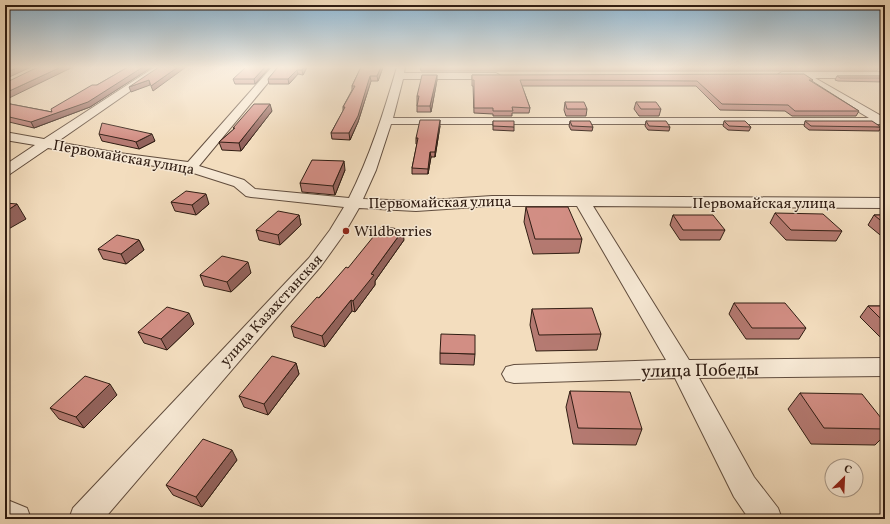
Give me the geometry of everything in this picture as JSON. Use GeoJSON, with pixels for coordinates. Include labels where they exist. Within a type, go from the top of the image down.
{"type":"FeatureCollection","features":[{"type":"Feature","properties":{"kind":"street"},"geometry":{"type":"LineString","coordinates":[[5,171],[124,91]]}},
{"type":"Feature","properties":{"kind":"street"},"geometry":{"type":"LineString","coordinates":[[192,168],[192,166],[256,91]]}},
{"type":"Feature","properties":{"kind":"street","name":"улица Казахстанская"},"geometry":{"type":"LineString","coordinates":[[84,519],[315,262],[336,235],[354,203],[376,154],[395,91]]}},
{"type":"Feature","properties":{"kind":"street"},"geometry":{"type":"LineString","coordinates":[[833,91],[884,121]]}},
{"type":"Feature","properties":{"kind":"street"},"geometry":{"type":"LineString","coordinates":[[387,121],[884,121]]}},
{"type":"Feature","properties":{"kind":"street","name":"Первомайская улица"},"geometry":{"type":"LineString","coordinates":[[5,136],[192,168],[239,183],[251,193],[354,203],[416,206],[492,201],[885,203]]}},
{"type":"Feature","properties":{"kind":"street"},"geometry":{"type":"LineString","coordinates":[[582,201],[625,270],[683,369],[744,487],[767,519]]}},
{"type":"Feature","properties":{"kind":"street","name":"улица Победы"},"geometry":{"type":"LineString","coordinates":[[514,374],[683,369],[885,368]]}},
{"type":"Feature","properties":{"kind":"street"},"geometry":{"type":"LineString","coordinates":[[5,514],[16,519]]}},
{"type":"Feature","properties":{"kind":"building"},"geometry":{"type":"Polygon","coordinates":[[[81,91],[105,91],[88,102],[31,122],[5,116],[5,103],[52,112],[51,109],[81,91]]]}},
{"type":"Feature","properties":{"kind":"building"},"geometry":{"type":"Polygon","coordinates":[[[352,91],[365,91],[358,116],[349,133],[331,133],[345,107],[343,107],[352,91]]]}},
{"type":"Feature","properties":{"kind":"building"},"geometry":{"type":"Polygon","coordinates":[[[418,91],[433,91],[430,106],[417,106],[419,96],[417,96],[418,91]]]}},
{"type":"Feature","properties":{"kind":"building"},"geometry":{"type":"Polygon","coordinates":[[[474,91],[524,91],[530,108],[512,107],[513,111],[493,111],[493,108],[474,108],[474,91]]]}},
{"type":"Feature","properties":{"kind":"building"},"geometry":{"type":"Polygon","coordinates":[[[708,91],[827,91],[859,111],[795,111],[788,105],[722,104],[708,91]]]}},
{"type":"Feature","properties":{"kind":"building"},"geometry":{"type":"Polygon","coordinates":[[[565,102],[584,102],[587,109],[567,109],[565,102]]]}},
{"type":"Feature","properties":{"kind":"building"},"geometry":{"type":"Polygon","coordinates":[[[636,102],[656,102],[661,109],[641,109],[636,102]]]}},
{"type":"Feature","properties":{"kind":"building"},"geometry":{"type":"Polygon","coordinates":[[[254,104],[270,104],[239,143],[219,142],[235,128],[233,128],[254,104]]]}},
{"type":"Feature","properties":{"kind":"building"},"geometry":{"type":"Polygon","coordinates":[[[420,120],[440,120],[435,152],[430,152],[428,169],[412,168],[420,120]]]}},
{"type":"Feature","properties":{"kind":"building"},"geometry":{"type":"Polygon","coordinates":[[[493,121],[514,121],[514,127],[493,126],[493,121]]]}},
{"type":"Feature","properties":{"kind":"building"},"geometry":{"type":"Polygon","coordinates":[[[570,121],[590,121],[593,127],[572,126],[570,121]]]}},
{"type":"Feature","properties":{"kind":"building"},"geometry":{"type":"Polygon","coordinates":[[[646,121],[666,121],[670,127],[649,126],[646,121]]]}},
{"type":"Feature","properties":{"kind":"building"},"geometry":{"type":"Polygon","coordinates":[[[724,121],[745,121],[751,127],[729,126],[724,121]]]}},
{"type":"Feature","properties":{"kind":"building"},"geometry":{"type":"Polygon","coordinates":[[[805,121],[872,121],[881,127],[811,126],[805,121]]]}},
{"type":"Feature","properties":{"kind":"building"},"geometry":{"type":"Polygon","coordinates":[[[102,123],[152,134],[136,142],[99,134],[102,123]]]}},
{"type":"Feature","properties":{"kind":"building"},"geometry":{"type":"Polygon","coordinates":[[[312,160],[344,161],[333,186],[300,183],[312,160]]]}},
{"type":"Feature","properties":{"kind":"building"},"geometry":{"type":"Polygon","coordinates":[[[186,191],[206,194],[192,205],[171,202],[186,191]]]}},
{"type":"Feature","properties":{"kind":"building"},"geometry":{"type":"Polygon","coordinates":[[[5,203],[17,204],[5,212],[5,203]]]}},
{"type":"Feature","properties":{"kind":"building"},"geometry":{"type":"Polygon","coordinates":[[[526,207],[568,207],[582,239],[535,239],[526,207]]]}},
{"type":"Feature","properties":{"kind":"building"},"geometry":{"type":"Polygon","coordinates":[[[278,211],[299,215],[278,235],[256,230],[278,211]]]}},
{"type":"Feature","properties":{"kind":"building"},"geometry":{"type":"Polygon","coordinates":[[[775,213],[823,214],[842,231],[791,230],[775,213]]]}},
{"type":"Feature","properties":{"kind":"building"},"geometry":{"type":"Polygon","coordinates":[[[673,215],[713,215],[725,230],[683,230],[673,215]]]}},
{"type":"Feature","properties":{"kind":"building"},"geometry":{"type":"Polygon","coordinates":[[[874,215],[885,215],[885,224],[874,215]]]}},
{"type":"Feature","properties":{"kind":"building"},"geometry":{"type":"Polygon","coordinates":[[[382,226],[403,230],[371,274],[374,275],[353,301],[351,300],[322,336],[291,326],[317,297],[319,298],[346,267],[348,268],[382,226]]]}},
{"type":"Feature","properties":{"kind":"building"},"geometry":{"type":"Polygon","coordinates":[[[117,235],[139,240],[121,254],[98,249],[117,235]]]}},
{"type":"Feature","properties":{"kind":"building"},"geometry":{"type":"Polygon","coordinates":[[[222,256],[248,262],[227,282],[200,275],[222,256]]]}},
{"type":"Feature","properties":{"kind":"building"},"geometry":{"type":"Polygon","coordinates":[[[734,303],[785,303],[806,328],[752,328],[734,303]]]}},
{"type":"Feature","properties":{"kind":"building"},"geometry":{"type":"Polygon","coordinates":[[[868,306],[885,306],[885,323],[868,306]]]}},
{"type":"Feature","properties":{"kind":"building"},"geometry":{"type":"Polygon","coordinates":[[[167,307],[189,313],[161,339],[138,332],[167,307]]]}},
{"type":"Feature","properties":{"kind":"building"},"geometry":{"type":"Polygon","coordinates":[[[592,308],[601,334],[539,335],[532,309],[592,308]]]}},
{"type":"Feature","properties":{"kind":"building"},"geometry":{"type":"Polygon","coordinates":[[[441,334],[475,335],[475,354],[440,353],[441,334]]]}},
{"type":"Feature","properties":{"kind":"building"},"geometry":{"type":"Polygon","coordinates":[[[272,356],[296,363],[264,404],[239,396],[272,356]]]}},
{"type":"Feature","properties":{"kind":"building"},"geometry":{"type":"Polygon","coordinates":[[[85,376],[110,384],[76,417],[50,408],[85,376]]]}},
{"type":"Feature","properties":{"kind":"building"},"geometry":{"type":"Polygon","coordinates":[[[570,391],[630,392],[642,429],[578,428],[570,391]]]}},
{"type":"Feature","properties":{"kind":"building"},"geometry":{"type":"Polygon","coordinates":[[[800,393],[862,394],[885,423],[885,429],[824,428],[800,393]]]}},
{"type":"Feature","properties":{"kind":"building"},"geometry":{"type":"Polygon","coordinates":[[[203,439],[232,450],[196,497],[166,485],[203,439]]]}},
{"type":"Feature","properties":{"kind":"place","name":"Wildberries"},"geometry":{"type":"Point","coordinates":[346,231]}}]}
